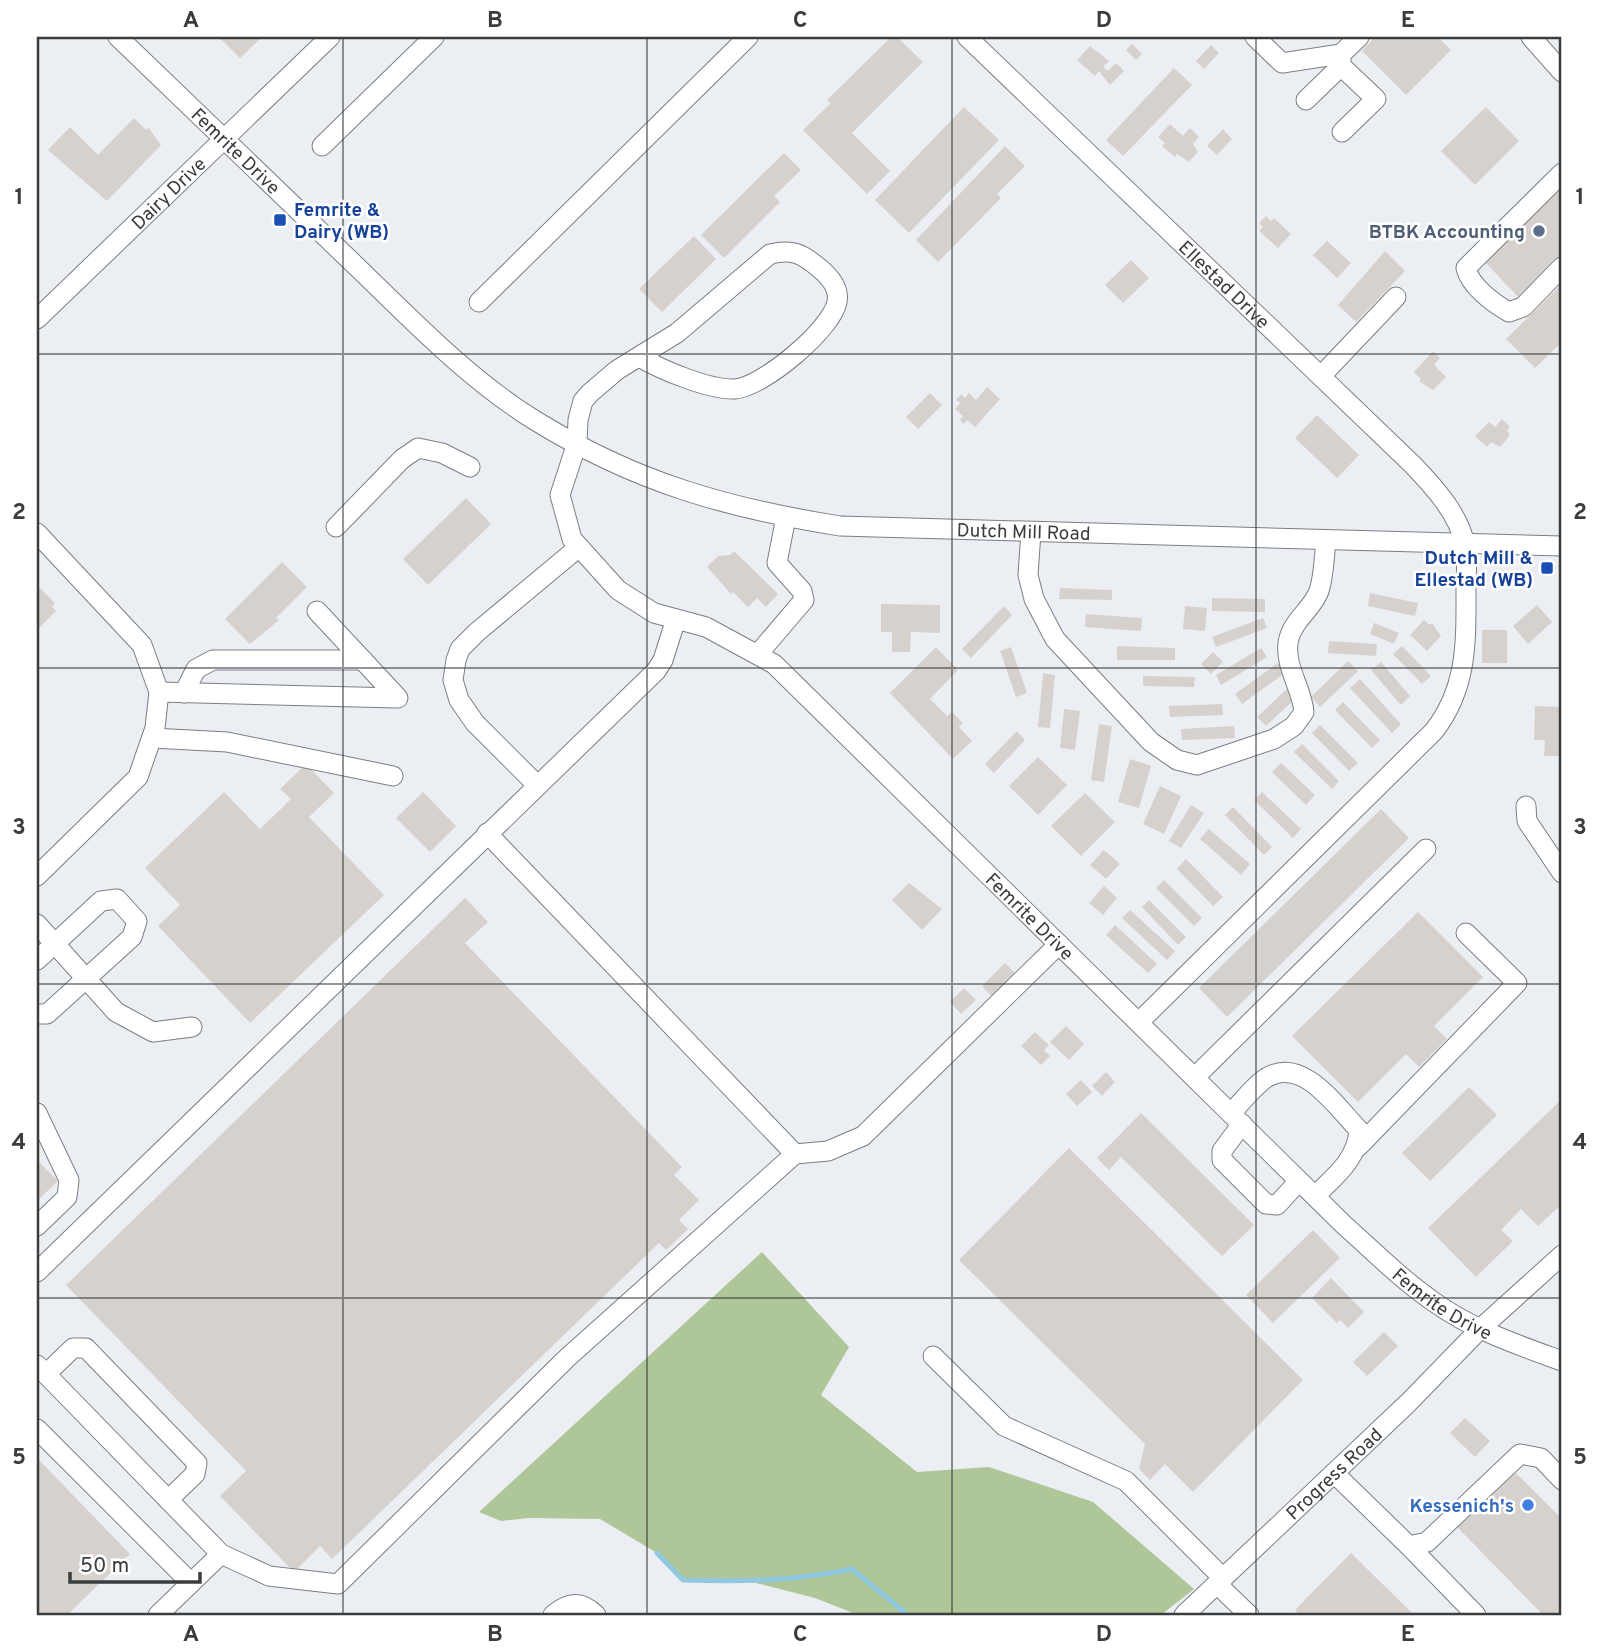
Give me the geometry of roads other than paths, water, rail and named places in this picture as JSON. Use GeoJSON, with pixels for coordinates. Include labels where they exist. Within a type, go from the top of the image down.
{"type":"FeatureCollection","features":[{"type":"Feature","properties":{"kind":"street","name":"Femrite Drive"},"geometry":{"type":"LineString","coordinates":[[118,37],[399,307],[511,404]]}},
{"type":"Feature","properties":{"kind":"street","name":"Dairy Drive"},"geometry":{"type":"LineString","coordinates":[[37,318],[330,37]]}},
{"type":"Feature","properties":{"kind":"street"},"geometry":{"type":"LineString","coordinates":[[322,146],[434,37]]}},
{"type":"Feature","properties":{"kind":"street"},"geometry":{"type":"LineString","coordinates":[[479,302],[748,37]]}},
{"type":"Feature","properties":{"kind":"street","name":"Ellestad Drive"},"geometry":{"type":"LineString","coordinates":[[967,37],[1413,465],[1443,498],[1465,544]]}},
{"type":"Feature","properties":{"kind":"street"},"geometry":{"type":"LineString","coordinates":[[1255,37],[1282,63],[1341,60]]}},
{"type":"Feature","properties":{"kind":"street"},"geometry":{"type":"LineString","coordinates":[[1306,100],[1359,37]]}},
{"type":"Feature","properties":{"kind":"street"},"geometry":{"type":"LineString","coordinates":[[1531,37],[1562,72]]}},
{"type":"Feature","properties":{"kind":"street"},"geometry":{"type":"LineString","coordinates":[[1341,60],[1376,99],[1342,132]]}},
{"type":"Feature","properties":{"kind":"street"},"geometry":{"type":"LineString","coordinates":[[1562,173],[1466,268],[1468,276],[1477,286],[1509,312],[1523,307],[1562,267]]}},
{"type":"Feature","properties":{"kind":"street","name":"Femrite Drive"},"geometry":{"type":"LineString","coordinates":[[639,357],[695,381],[735,389],[759,381],[807,344],[831,319],[838,299],[831,277],[801,253],[786,250],[770,254],[677,333],[617,370],[583,401],[578,420],[577,443],[560,495],[572,539],[618,590],[654,613],[706,627],[774,664],[1299,1181],[1398,1274],[1434,1303],[1480,1329],[1562,1361]]}},
{"type":"Feature","properties":{"kind":"street"},"geometry":{"type":"LineString","coordinates":[[1321,376],[1396,297]]}},
{"type":"Feature","properties":{"kind":"street","name":"Dutch Mill Road"},"geometry":{"type":"LineString","coordinates":[[511,404],[577,443],[678,490],[786,517],[839,526],[1562,546]]}},
{"type":"Feature","properties":{"kind":"street"},"geometry":{"type":"LineString","coordinates":[[336,527],[402,459],[418,448],[442,453],[470,467]]}},
{"type":"Feature","properties":{"kind":"street"},"geometry":{"type":"LineString","coordinates":[[758,654],[804,600],[802,591],[777,563],[786,517]]}},
{"type":"Feature","properties":{"kind":"street"},"geometry":{"type":"LineString","coordinates":[[1031,532],[1028,575],[1034,599],[1055,639],[1151,742],[1177,760],[1197,765],[1274,739],[1294,726],[1304,712],[1303,701],[1288,664],[1288,642],[1293,626],[1319,591],[1326,541]]}},
{"type":"Feature","properties":{"kind":"street"},"geometry":{"type":"LineString","coordinates":[[37,533],[142,645],[159,692],[152,738],[138,777],[37,876]]}},
{"type":"Feature","properties":{"kind":"street"},"geometry":{"type":"LineString","coordinates":[[1139,1021],[1434,731],[1450,710],[1459,687],[1466,640],[1465,544]]}},
{"type":"Feature","properties":{"kind":"street"},"geometry":{"type":"LineString","coordinates":[[536,784],[475,723],[458,699],[453,680],[456,660],[460,649],[477,632],[579,547]]}},
{"type":"Feature","properties":{"kind":"street"},"geometry":{"type":"LineString","coordinates":[[159,692],[398,698],[317,611]]}},
{"type":"Feature","properties":{"kind":"street"},"geometry":{"type":"LineString","coordinates":[[37,1272],[536,784],[656,671],[668,646],[676,619]]}},
{"type":"Feature","properties":{"kind":"street"},"geometry":{"type":"LineString","coordinates":[[184,693],[196,669],[213,660],[363,660]]}},
{"type":"Feature","properties":{"kind":"street"},"geometry":{"type":"LineString","coordinates":[[152,738],[227,741],[393,776]]}},
{"type":"Feature","properties":{"kind":"street"},"geometry":{"type":"LineString","coordinates":[[1526,806],[1527,821],[1562,873]]}},
{"type":"Feature","properties":{"kind":"street"},"geometry":{"type":"LineString","coordinates":[[486,833],[796,1154]]}},
{"type":"Feature","properties":{"kind":"street"},"geometry":{"type":"LineString","coordinates":[[1195,1077],[1426,849]]}},
{"type":"Feature","properties":{"kind":"street"},"geometry":{"type":"LineString","coordinates":[[37,960],[101,901],[117,900],[137,921],[132,937],[47,1014],[37,1014]]}},
{"type":"Feature","properties":{"kind":"street"},"geometry":{"type":"LineString","coordinates":[[37,924],[116,1012],[153,1032],[192,1027]]}},
{"type":"Feature","properties":{"kind":"street"},"geometry":{"type":"LineString","coordinates":[[1315,1196],[1346,1165],[1358,1147],[1517,983],[1466,933]]}},
{"type":"Feature","properties":{"kind":"street"},"geometry":{"type":"LineString","coordinates":[[168,1500],[195,1474],[197,1463],[86,1348],[73,1348],[41,1370],[221,1555],[269,1576],[338,1584],[567,1358],[796,1154],[828,1151],[863,1136],[1059,944]]}},
{"type":"Feature","properties":{"kind":"street"},"geometry":{"type":"LineString","coordinates":[[1299,1181],[1277,1205],[1266,1204],[1222,1160],[1222,1151],[1237,1119],[1267,1077],[1290,1072],[1307,1077],[1359,1130],[1358,1147]]}},
{"type":"Feature","properties":{"kind":"street"},"geometry":{"type":"LineString","coordinates":[[37,1113],[69,1180],[67,1198],[37,1226]]}},
{"type":"Feature","properties":{"kind":"street","name":"Progress Road"},"geometry":{"type":"LineString","coordinates":[[1184,1615],[1334,1473],[1480,1329],[1562,1255]]}},
{"type":"Feature","properties":{"kind":"street"},"geometry":{"type":"LineString","coordinates":[[933,1356],[1004,1426],[1126,1481],[1249,1615]]}},
{"type":"Feature","properties":{"kind":"street"},"geometry":{"type":"LineString","coordinates":[[37,1429],[191,1583]]}},
{"type":"Feature","properties":{"kind":"street"},"geometry":{"type":"LineString","coordinates":[[1409,1546],[1427,1542],[1520,1454],[1541,1458],[1562,1480]]}},
{"type":"Feature","properties":{"kind":"street"},"geometry":{"type":"LineString","coordinates":[[1334,1473],[1476,1615]]}},
{"type":"Feature","properties":{"kind":"street"},"geometry":{"type":"LineString","coordinates":[[158,1615],[221,1555]]}},
{"type":"Feature","properties":{"kind":"street"},"geometry":{"type":"LineString","coordinates":[[553,1615],[562,1607],[574,1604],[587,1606],[596,1615]]}},
{"type":"Feature","properties":{"kind":"waterway"},"geometry":{"type":"LineString","coordinates":[[657,1553],[683,1580],[768,1580],[852,1569],[908,1615]]}},
{"type":"Feature","properties":{"kind":"place","name":"Femrite & Dairy (WB)"},"geometry":{"type":"Point","coordinates":[280,220]}},
{"type":"Feature","properties":{"kind":"place","name":"BTBK Accounting"},"geometry":{"type":"Point","coordinates":[1539,231]}},
{"type":"Feature","properties":{"kind":"place","name":"Dutch Mill & Ellestad (WB)"},"geometry":{"type":"Point","coordinates":[1547,568]}},
{"type":"Feature","properties":{"kind":"place","name":"Kessenich's"},"geometry":{"type":"Point","coordinates":[1528,1505]}}]}
